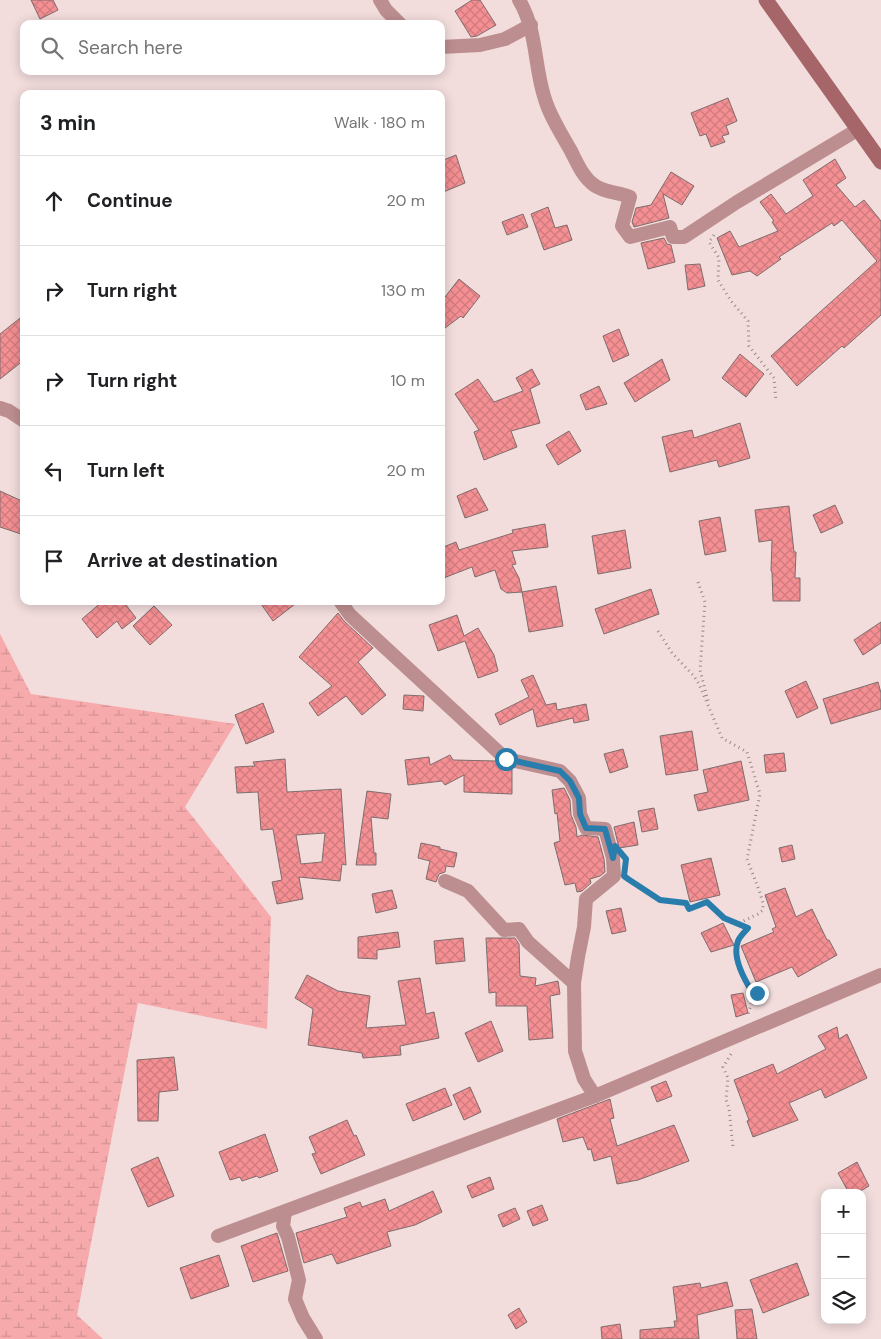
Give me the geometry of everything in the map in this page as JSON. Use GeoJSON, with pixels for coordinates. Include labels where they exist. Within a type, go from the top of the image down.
{"type":"FeatureCollection","features":[{"type":"Feature","properties":{"kind":"main road"},"geometry":{"type":"LineString","coordinates":[[766,0],[881,162]]}},
{"type":"Feature","properties":{"kind":"street"},"geometry":{"type":"LineString","coordinates":[[380,0],[386,10],[396,20]]}},
{"type":"Feature","properties":{"kind":"street"},"geometry":{"type":"LineString","coordinates":[[519,0],[531,24],[544,96],[552,116],[582,173],[593,185],[605,191],[621,193],[630,197],[622,226],[630,237],[670,227],[673,236],[684,237],[737,202],[857,130]]}},
{"type":"Feature","properties":{"kind":"street"},"geometry":{"type":"LineString","coordinates":[[445,47],[480,45],[505,39],[531,24]]}},
{"type":"Feature","properties":{"kind":"street"},"geometry":{"type":"LineString","coordinates":[[0,408],[20,417]]}},
{"type":"Feature","properties":{"kind":"street"},"geometry":{"type":"LineString","coordinates":[[343,605],[350,615],[506,759],[560,771],[570,781],[579,798],[580,814],[586,828],[605,829],[613,858],[614,876],[586,899],[584,927],[574,983],[574,1051],[584,1079],[595,1096]]}},
{"type":"Feature","properties":{"kind":"street"},"geometry":{"type":"LineString","coordinates":[[445,881],[468,891],[504,930],[519,930],[528,942],[574,983]]}},
{"type":"Feature","properties":{"kind":"street"},"geometry":{"type":"LineString","coordinates":[[218,1236],[595,1096],[881,975]]}},
{"type":"Feature","properties":{"kind":"street"},"geometry":{"type":"LineString","coordinates":[[285,1212],[283,1226],[290,1244],[299,1280],[295,1299],[303,1318],[316,1339]]}},
{"type":"Feature","properties":{"kind":"path"},"geometry":{"type":"LineString","coordinates":[[720,228],[709,242],[719,258],[718,280],[731,301],[748,321],[749,346],[774,378],[776,401]]}},
{"type":"Feature","properties":{"kind":"path"},"geometry":{"type":"LineString","coordinates":[[698,582],[705,602],[700,670],[711,711]]}},
{"type":"Feature","properties":{"kind":"path"},"geometry":{"type":"LineString","coordinates":[[658,631],[672,653],[699,684],[722,738],[747,752],[760,794],[747,858],[759,890],[763,910],[736,924]]}},
{"type":"Feature","properties":{"kind":"path"},"geometry":{"type":"LineString","coordinates":[[624,876],[660,900],[686,903],[689,909],[707,902],[724,918],[748,928],[738,940],[736,952],[744,977],[751,990],[758,990],[752,1002],[743,1032],[723,1068],[728,1078],[726,1100],[729,1108],[733,1148]]}},
{"type":"Feature","properties":{"kind":"green space"},"geometry":{"type":"Polygon","coordinates":[[[0,634],[31,694],[235,724],[185,807],[271,917],[267,1029],[138,1003],[77,1315],[103,1339],[0,1339],[0,634]]]}},
{"type":"Feature","properties":{"kind":"building"},"geometry":{"type":"Polygon","coordinates":[[[31,0],[53,0],[58,10],[40,19],[31,0]]]}},
{"type":"Feature","properties":{"kind":"building"},"geometry":{"type":"Polygon","coordinates":[[[472,0],[480,0],[496,25],[477,36],[471,37],[455,11],[472,0]]]}},
{"type":"Feature","properties":{"kind":"building"},"geometry":{"type":"Polygon","coordinates":[[[728,98],[737,121],[726,126],[729,134],[722,136],[725,142],[711,147],[706,134],[700,136],[691,113],[728,98]]]}},
{"type":"Feature","properties":{"kind":"building"},"geometry":{"type":"Polygon","coordinates":[[[456,155],[465,183],[445,191],[445,159],[456,155]]]}},
{"type":"Feature","properties":{"kind":"building"},"geometry":{"type":"Polygon","coordinates":[[[835,159],[846,178],[836,185],[855,207],[864,200],[881,221],[881,315],[844,348],[842,346],[797,386],[771,356],[877,261],[842,220],[834,226],[832,223],[779,257],[781,259],[757,276],[750,271],[732,275],[717,238],[730,231],[739,247],[778,231],[772,222],[774,221],[760,202],[771,194],[786,214],[813,196],[803,180],[835,159]]]}},
{"type":"Feature","properties":{"kind":"building"},"geometry":{"type":"Polygon","coordinates":[[[671,172],[694,186],[682,205],[663,194],[669,218],[634,227],[632,222],[636,208],[651,205],[671,172]]]}},
{"type":"Feature","properties":{"kind":"building"},"geometry":{"type":"Polygon","coordinates":[[[548,207],[555,228],[567,225],[572,240],[544,250],[531,214],[548,207]]]}},
{"type":"Feature","properties":{"kind":"building"},"geometry":{"type":"Polygon","coordinates":[[[523,214],[528,227],[507,235],[502,222],[523,214]]]}},
{"type":"Feature","properties":{"kind":"building"},"geometry":{"type":"Polygon","coordinates":[[[664,238],[667,244],[671,245],[675,262],[648,269],[641,243],[664,238]]]}},
{"type":"Feature","properties":{"kind":"building"},"geometry":{"type":"Polygon","coordinates":[[[700,264],[705,286],[688,290],[685,265],[700,264]]]}},
{"type":"Feature","properties":{"kind":"building"},"geometry":{"type":"Polygon","coordinates":[[[459,279],[480,296],[463,318],[461,316],[445,328],[445,297],[459,279]]]}},
{"type":"Feature","properties":{"kind":"building"},"geometry":{"type":"Polygon","coordinates":[[[20,318],[20,363],[0,379],[0,334],[20,318]]]}},
{"type":"Feature","properties":{"kind":"building"},"geometry":{"type":"Polygon","coordinates":[[[619,329],[629,355],[613,362],[603,336],[619,329]]]}},
{"type":"Feature","properties":{"kind":"building"},"geometry":{"type":"Polygon","coordinates":[[[740,354],[764,374],[746,397],[722,378],[740,354]]]}},
{"type":"Feature","properties":{"kind":"building"},"geometry":{"type":"Polygon","coordinates":[[[662,359],[670,380],[635,402],[624,383],[662,359]]]}},
{"type":"Feature","properties":{"kind":"building"},"geometry":{"type":"Polygon","coordinates":[[[532,369],[540,384],[530,389],[540,423],[511,431],[517,447],[484,460],[474,432],[479,430],[455,394],[478,379],[494,402],[523,391],[516,378],[532,369]]]}},
{"type":"Feature","properties":{"kind":"building"},"geometry":{"type":"Polygon","coordinates":[[[599,386],[607,404],[586,410],[580,395],[599,386]]]}},
{"type":"Feature","properties":{"kind":"building"},"geometry":{"type":"Polygon","coordinates":[[[740,423],[750,458],[719,467],[717,460],[670,472],[662,437],[692,430],[694,438],[740,423]]]}},
{"type":"Feature","properties":{"kind":"building"},"geometry":{"type":"Polygon","coordinates":[[[569,431],[581,451],[558,465],[546,445],[569,431]]]}},
{"type":"Feature","properties":{"kind":"building"},"geometry":{"type":"Polygon","coordinates":[[[476,488],[488,510],[465,518],[457,496],[476,488]]]}},
{"type":"Feature","properties":{"kind":"building"},"geometry":{"type":"Polygon","coordinates":[[[0,491],[20,500],[20,534],[0,527],[0,491]]]}},
{"type":"Feature","properties":{"kind":"building"},"geometry":{"type":"Polygon","coordinates":[[[835,505],[843,523],[821,533],[813,515],[835,505]]]}},
{"type":"Feature","properties":{"kind":"building"},"geometry":{"type":"Polygon","coordinates":[[[789,506],[794,552],[796,552],[795,578],[800,578],[800,601],[773,601],[771,571],[772,540],[759,542],[755,510],[789,506]]]}},
{"type":"Feature","properties":{"kind":"building"},"geometry":{"type":"Polygon","coordinates":[[[720,517],[726,551],[705,555],[699,521],[720,517]]]}},
{"type":"Feature","properties":{"kind":"building"},"geometry":{"type":"Polygon","coordinates":[[[545,524],[548,547],[512,551],[516,564],[512,565],[519,578],[522,592],[507,593],[501,589],[495,570],[475,577],[472,567],[445,577],[445,546],[456,542],[459,550],[513,533],[512,530],[545,524]]]}},
{"type":"Feature","properties":{"kind":"building"},"geometry":{"type":"Polygon","coordinates":[[[625,530],[631,568],[598,574],[592,536],[625,530]]]}},
{"type":"Feature","properties":{"kind":"building"},"geometry":{"type":"Polygon","coordinates":[[[556,586],[563,626],[529,632],[522,592],[556,586]]]}},
{"type":"Feature","properties":{"kind":"building"},"geometry":{"type":"Polygon","coordinates":[[[651,589],[659,614],[604,634],[595,609],[651,589]]]}},
{"type":"Feature","properties":{"kind":"building"},"geometry":{"type":"Polygon","coordinates":[[[98,605],[126,605],[136,618],[122,629],[117,621],[97,638],[82,619],[98,605]]]}},
{"type":"Feature","properties":{"kind":"building"},"geometry":{"type":"Polygon","coordinates":[[[262,605],[294,605],[273,621],[262,605]]]}},
{"type":"Feature","properties":{"kind":"building"},"geometry":{"type":"Polygon","coordinates":[[[154,606],[172,625],[150,645],[133,626],[154,606]]]}},
{"type":"Feature","properties":{"kind":"building"},"geometry":{"type":"Polygon","coordinates":[[[338,613],[373,648],[358,662],[386,695],[362,715],[346,696],[318,716],[309,703],[332,686],[299,657],[338,613]]]}},
{"type":"Feature","properties":{"kind":"building"},"geometry":{"type":"Polygon","coordinates":[[[457,615],[464,636],[478,628],[494,655],[498,671],[478,678],[465,641],[438,651],[429,625],[457,615]]]}},
{"type":"Feature","properties":{"kind":"building"},"geometry":{"type":"Polygon","coordinates":[[[881,622],[881,643],[863,655],[854,640],[881,622]]]}},
{"type":"Feature","properties":{"kind":"building"},"geometry":{"type":"Polygon","coordinates":[[[533,675],[546,705],[556,703],[557,710],[586,704],[589,720],[574,723],[573,718],[537,727],[533,709],[500,725],[495,714],[529,697],[521,680],[533,675]]]}},
{"type":"Feature","properties":{"kind":"building"},"geometry":{"type":"Polygon","coordinates":[[[806,681],[818,708],[797,718],[785,691],[806,681]]]}},
{"type":"Feature","properties":{"kind":"building"},"geometry":{"type":"Polygon","coordinates":[[[878,682],[881,693],[881,709],[831,724],[823,699],[878,682]]]}},
{"type":"Feature","properties":{"kind":"building"},"geometry":{"type":"Polygon","coordinates":[[[404,695],[424,696],[423,711],[403,709],[404,695]]]}},
{"type":"Feature","properties":{"kind":"building"},"geometry":{"type":"Polygon","coordinates":[[[263,703],[274,732],[246,744],[235,715],[263,703]]]}},
{"type":"Feature","properties":{"kind":"building"},"geometry":{"type":"Polygon","coordinates":[[[692,731],[698,770],[666,775],[660,736],[692,731]]]}},
{"type":"Feature","properties":{"kind":"building"},"geometry":{"type":"Polygon","coordinates":[[[623,749],[628,767],[610,773],[604,754],[623,749]]]}},
{"type":"Feature","properties":{"kind":"building"},"geometry":{"type":"Polygon","coordinates":[[[784,753],[786,771],[766,773],[764,755],[784,753]]]}},
{"type":"Feature","properties":{"kind":"building"},"geometry":{"type":"Polygon","coordinates":[[[450,755],[453,760],[496,761],[504,767],[512,769],[512,794],[464,792],[464,775],[445,785],[442,781],[408,785],[405,760],[429,757],[430,765],[450,755]]]}},
{"type":"Feature","properties":{"kind":"building"},"geometry":{"type":"Polygon","coordinates":[[[285,759],[287,792],[341,789],[346,865],[342,864],[340,881],[299,877],[303,899],[277,904],[272,882],[282,880],[273,829],[261,830],[258,792],[237,793],[235,767],[255,766],[253,762],[285,759]],[[325,833],[296,835],[301,864],[322,862],[325,833]]]}},
{"type":"Feature","properties":{"kind":"building"},"geometry":{"type":"Polygon","coordinates":[[[741,761],[749,800],[698,811],[694,795],[708,792],[703,770],[741,761]]]}},
{"type":"Feature","properties":{"kind":"building"},"geometry":{"type":"Polygon","coordinates":[[[564,788],[570,800],[571,815],[576,827],[577,837],[582,835],[598,837],[604,859],[605,872],[600,876],[590,879],[591,883],[582,891],[577,892],[575,883],[565,885],[554,843],[560,841],[552,790],[564,788]]]}},
{"type":"Feature","properties":{"kind":"building"},"geometry":{"type":"Polygon","coordinates":[[[367,791],[391,794],[388,819],[371,817],[376,865],[356,865],[367,791]]]}},
{"type":"Feature","properties":{"kind":"building"},"geometry":{"type":"Polygon","coordinates":[[[654,808],[658,829],[642,832],[638,811],[654,808]]]}},
{"type":"Feature","properties":{"kind":"building"},"geometry":{"type":"Polygon","coordinates":[[[634,822],[638,845],[619,848],[614,827],[634,822]]]}},
{"type":"Feature","properties":{"kind":"building"},"geometry":{"type":"Polygon","coordinates":[[[421,843],[457,853],[454,867],[446,866],[445,872],[439,874],[436,882],[426,879],[430,861],[418,858],[421,843]]]}},
{"type":"Feature","properties":{"kind":"building"},"geometry":{"type":"Polygon","coordinates":[[[792,845],[795,859],[782,862],[779,848],[792,845]]]}},
{"type":"Feature","properties":{"kind":"building"},"geometry":{"type":"Polygon","coordinates":[[[711,858],[720,895],[690,902],[681,865],[711,858]]]}},
{"type":"Feature","properties":{"kind":"building"},"geometry":{"type":"Polygon","coordinates":[[[785,888],[796,917],[812,909],[827,940],[829,940],[837,955],[798,977],[792,967],[756,982],[741,946],[774,932],[772,929],[776,927],[765,895],[785,888]]]}},
{"type":"Feature","properties":{"kind":"building"},"geometry":{"type":"Polygon","coordinates":[[[392,890],[397,908],[376,913],[372,894],[392,890]]]}},
{"type":"Feature","properties":{"kind":"building"},"geometry":{"type":"Polygon","coordinates":[[[621,908],[626,931],[612,934],[606,911],[621,908]]]}},
{"type":"Feature","properties":{"kind":"building"},"geometry":{"type":"Polygon","coordinates":[[[723,923],[734,945],[711,952],[701,933],[723,923]]]}},
{"type":"Feature","properties":{"kind":"building"},"geometry":{"type":"Polygon","coordinates":[[[398,932],[400,947],[377,950],[377,959],[358,958],[358,937],[398,932]]]}},
{"type":"Feature","properties":{"kind":"building"},"geometry":{"type":"Polygon","coordinates":[[[463,938],[465,961],[436,964],[434,941],[463,938]]]}},
{"type":"Feature","properties":{"kind":"building"},"geometry":{"type":"Polygon","coordinates":[[[486,938],[515,938],[519,944],[520,976],[536,978],[535,986],[558,981],[560,994],[550,996],[553,1038],[529,1040],[527,1006],[496,1006],[496,992],[489,993],[486,938]]]}},
{"type":"Feature","properties":{"kind":"building"},"geometry":{"type":"Polygon","coordinates":[[[307,975],[338,991],[370,996],[366,1028],[406,1025],[398,981],[420,978],[426,1014],[434,1012],[439,1038],[400,1046],[401,1055],[363,1058],[362,1053],[308,1045],[313,1009],[295,998],[307,975]]]}},
{"type":"Feature","properties":{"kind":"building"},"geometry":{"type":"Polygon","coordinates":[[[743,993],[748,1013],[736,1017],[731,995],[743,993]]]}},
{"type":"Feature","properties":{"kind":"building"},"geometry":{"type":"Polygon","coordinates":[[[491,1021],[503,1051],[478,1062],[465,1033],[491,1021]]]}},
{"type":"Feature","properties":{"kind":"building"},"geometry":{"type":"Polygon","coordinates":[[[837,1027],[839,1039],[847,1034],[867,1078],[825,1098],[821,1089],[789,1103],[798,1120],[753,1137],[747,1121],[749,1120],[734,1080],[773,1064],[777,1074],[826,1049],[818,1036],[837,1027]]]}},
{"type":"Feature","properties":{"kind":"building"},"geometry":{"type":"Polygon","coordinates":[[[174,1057],[178,1090],[159,1092],[158,1121],[138,1121],[137,1060],[174,1057]]]}},
{"type":"Feature","properties":{"kind":"building"},"geometry":{"type":"Polygon","coordinates":[[[666,1081],[672,1096],[657,1102],[651,1087],[666,1081]]]}},
{"type":"Feature","properties":{"kind":"building"},"geometry":{"type":"Polygon","coordinates":[[[470,1087],[481,1112],[464,1120],[453,1095],[470,1087]]]}},
{"type":"Feature","properties":{"kind":"building"},"geometry":{"type":"Polygon","coordinates":[[[445,1088],[452,1105],[413,1121],[406,1104],[445,1088]]]}},
{"type":"Feature","properties":{"kind":"building"},"geometry":{"type":"Polygon","coordinates":[[[610,1099],[614,1118],[610,1119],[617,1146],[674,1125],[689,1161],[638,1180],[617,1184],[611,1156],[594,1161],[591,1149],[588,1150],[583,1137],[563,1142],[557,1119],[610,1099]]]}},
{"type":"Feature","properties":{"kind":"building"},"geometry":{"type":"Polygon","coordinates":[[[347,1120],[365,1155],[321,1174],[312,1154],[316,1153],[309,1137],[347,1120]]]}},
{"type":"Feature","properties":{"kind":"building"},"geometry":{"type":"Polygon","coordinates":[[[265,1134],[278,1171],[259,1178],[257,1176],[242,1181],[240,1177],[230,1180],[219,1152],[265,1134]]]}},
{"type":"Feature","properties":{"kind":"building"},"geometry":{"type":"Polygon","coordinates":[[[158,1157],[174,1196],[148,1207],[131,1169],[158,1157]]]}},
{"type":"Feature","properties":{"kind":"building"},"geometry":{"type":"Polygon","coordinates":[[[857,1162],[869,1186],[864,1189],[847,1189],[838,1173],[857,1162]]]}},
{"type":"Feature","properties":{"kind":"building"},"geometry":{"type":"Polygon","coordinates":[[[490,1177],[494,1189],[472,1198],[467,1186],[490,1177]]]}},
{"type":"Feature","properties":{"kind":"building"},"geometry":{"type":"Polygon","coordinates":[[[433,1191],[442,1212],[415,1225],[387,1232],[391,1246],[337,1264],[332,1254],[304,1263],[296,1233],[347,1217],[344,1208],[360,1202],[362,1207],[385,1199],[389,1211],[433,1191]]]}},
{"type":"Feature","properties":{"kind":"building"},"geometry":{"type":"Polygon","coordinates":[[[542,1205],[548,1220],[533,1226],[527,1211],[542,1205]]]}},
{"type":"Feature","properties":{"kind":"building"},"geometry":{"type":"Polygon","coordinates":[[[515,1208],[520,1219],[503,1227],[498,1215],[515,1208]]]}},
{"type":"Feature","properties":{"kind":"building"},"geometry":{"type":"Polygon","coordinates":[[[277,1233],[288,1271],[253,1282],[241,1246],[277,1233]]]}},
{"type":"Feature","properties":{"kind":"building"},"geometry":{"type":"Polygon","coordinates":[[[219,1255],[229,1286],[191,1299],[180,1268],[219,1255]]]}},
{"type":"Feature","properties":{"kind":"building"},"geometry":{"type":"Polygon","coordinates":[[[797,1263],[809,1295],[763,1313],[750,1280],[797,1263]]]}},
{"type":"Feature","properties":{"kind":"building"},"geometry":{"type":"Polygon","coordinates":[[[727,1282],[733,1306],[697,1315],[699,1339],[640,1339],[640,1330],[675,1327],[674,1321],[677,1321],[673,1287],[700,1283],[701,1288],[727,1282]]]}},
{"type":"Feature","properties":{"kind":"building"},"geometry":{"type":"Polygon","coordinates":[[[519,1308],[527,1322],[516,1329],[508,1315],[519,1308]]]}},
{"type":"Feature","properties":{"kind":"building"},"geometry":{"type":"Polygon","coordinates":[[[752,1309],[757,1339],[737,1339],[735,1310],[752,1309]]]}},
{"type":"Feature","properties":{"kind":"building"},"geometry":{"type":"Polygon","coordinates":[[[620,1324],[622,1339],[602,1339],[601,1327],[620,1324]]]}},
{"type":"Feature","properties":{"kind":"route"},"geometry":{"type":"LineString","coordinates":[[506,759],[560,771],[570,781],[579,798],[580,814],[586,828],[605,829],[613,858],[615,846],[626,859],[624,876],[628,879],[660,900],[686,903],[689,909],[707,902],[724,918],[748,928],[738,940],[736,952],[744,977],[751,990],[758,990],[757,993]]}}]}
